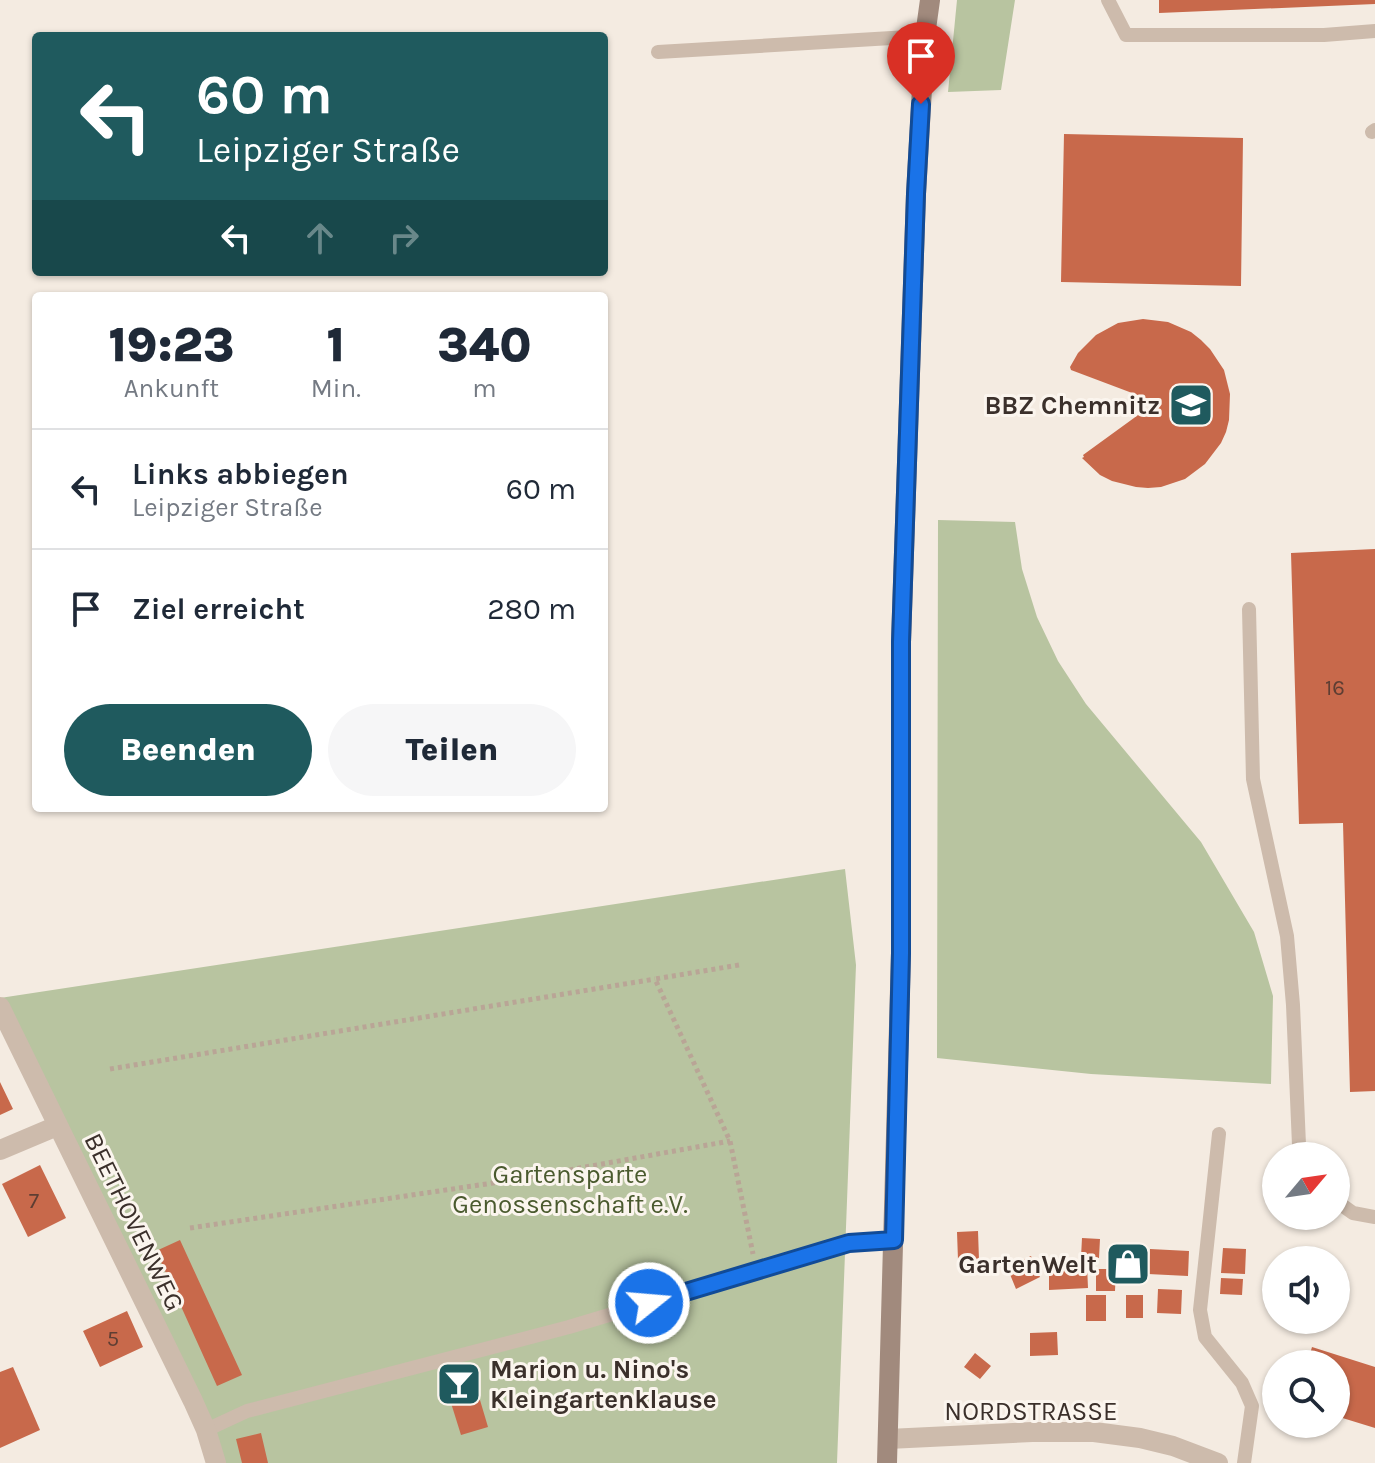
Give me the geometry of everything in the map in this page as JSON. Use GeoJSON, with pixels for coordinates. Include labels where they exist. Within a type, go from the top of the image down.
{"type":"FeatureCollection","features":[{"type":"Feature","properties":{"kind":"main road"},"geometry":{"type":"LineString","coordinates":[[887,1463],[901,953],[901,642],[916,194],[930,0]]}},
{"type":"Feature","properties":{"kind":"street","name":"BEETHOVENWEG"},"geometry":{"type":"LineString","coordinates":[[0,1007],[206,1430],[216,1463]]}},
{"type":"Feature","properties":{"kind":"street"},"geometry":{"type":"LineString","coordinates":[[0,1150],[57,1126]]}},
{"type":"Feature","properties":{"kind":"street","name":"NORDSTRASSE"},"geometry":{"type":"LineString","coordinates":[[888,1439],[1094,1432],[1162,1443],[1218,1463]]}},
{"type":"Feature","properties":{"kind":"lane"},"geometry":{"type":"LineString","coordinates":[[1108,0],[1126,35],[1324,35],[1375,31]]}},
{"type":"Feature","properties":{"kind":"lane"},"geometry":{"type":"LineString","coordinates":[[658,52],[925,36]]}},
{"type":"Feature","properties":{"kind":"lane"},"geometry":{"type":"LineString","coordinates":[[1249,609],[1253,779],[1287,936],[1299,1142]]}},
{"type":"Feature","properties":{"kind":"lane"},"geometry":{"type":"LineString","coordinates":[[1219,1134],[1200,1310],[1205,1337],[1242,1383],[1252,1406],[1244,1463]]}},
{"type":"Feature","properties":{"kind":"lane"},"geometry":{"type":"LineString","coordinates":[[1350,1211],[1375,1217]]}},
{"type":"Feature","properties":{"kind":"lane"},"geometry":{"type":"LineString","coordinates":[[206,1430],[247,1411],[569,1327],[849,1243],[894,1240]]}},
{"type":"Feature","properties":{"kind":"path"},"geometry":{"type":"LineString","coordinates":[[110,1069],[739,965]]}},
{"type":"Feature","properties":{"kind":"path"},"geometry":{"type":"LineString","coordinates":[[655,979],[730,1141],[756,1270]]}},
{"type":"Feature","properties":{"kind":"path"},"geometry":{"type":"LineString","coordinates":[[190,1228],[513,1180],[730,1141]]}},
{"type":"Feature","properties":{"kind":"green space"},"geometry":{"type":"Polygon","coordinates":[[[957,0],[1015,0],[1001,90],[948,92],[957,0]]]}},
{"type":"Feature","properties":{"kind":"green space"},"geometry":{"type":"Polygon","coordinates":[[[938,520],[1015,522],[1022,569],[1037,617],[1058,661],[1086,704],[1201,842],[1254,932],[1273,996],[1271,1084],[1091,1074],[937,1058],[938,520]]]}},
{"type":"Feature","properties":{"kind":"green space","name":"Gartensparte Genossenschaft e.V."},"geometry":{"type":"Polygon","coordinates":[[[845,869],[856,965],[837,1463],[216,1463],[0,998],[845,869]]]}},
{"type":"Feature","properties":{"kind":"building"},"geometry":{"type":"Polygon","coordinates":[[[1159,0],[1375,0],[1375,4],[1159,13],[1159,0]]]}},
{"type":"Feature","properties":{"kind":"building"},"geometry":{"type":"Polygon","coordinates":[[[1064,134],[1243,138],[1241,286],[1061,282],[1064,134]]]}},
{"type":"Feature","properties":{"kind":"building","name":"BBZ Chemnitz"},"geometry":{"type":"Polygon","coordinates":[[[1143,319],[1168,322],[1201,340],[1224,370],[1230,394],[1226,432],[1205,464],[1185,479],[1148,488],[1112,481],[1100,475],[1082,458],[1156,402],[1071,370],[1070,367],[1078,353],[1096,335],[1118,323],[1143,319]]]}},
{"type":"Feature","properties":{"kind":"building"},"geometry":{"type":"Polygon","coordinates":[[[1375,549],[1375,1091],[1350,1092],[1343,823],[1299,824],[1291,553],[1375,549]]]}},
{"type":"Feature","properties":{"kind":"building"},"geometry":{"type":"Polygon","coordinates":[[[0,1082],[13,1109],[0,1115],[0,1082]]]}},
{"type":"Feature","properties":{"kind":"building"},"geometry":{"type":"Polygon","coordinates":[[[40,1165],[66,1218],[28,1237],[2,1184],[40,1165]]]}},
{"type":"Feature","properties":{"kind":"building"},"geometry":{"type":"Polygon","coordinates":[[[978,1231],[979,1260],[958,1260],[957,1232],[978,1231]]]}},
{"type":"Feature","properties":{"kind":"building"},"geometry":{"type":"Polygon","coordinates":[[[1082,1238],[1100,1239],[1099,1258],[1081,1257],[1082,1238]]]}},
{"type":"Feature","properties":{"kind":"building"},"geometry":{"type":"Polygon","coordinates":[[[180,1240],[242,1375],[217,1386],[156,1251],[180,1240]]]}},
{"type":"Feature","properties":{"kind":"building"},"geometry":{"type":"Polygon","coordinates":[[[1223,1248],[1246,1249],[1245,1274],[1221,1273],[1223,1248]]]}},
{"type":"Feature","properties":{"kind":"building"},"geometry":{"type":"Polygon","coordinates":[[[1150,1249],[1189,1251],[1188,1276],[1148,1274],[1150,1249]]]}},
{"type":"Feature","properties":{"kind":"building"},"geometry":{"type":"Polygon","coordinates":[[[1031,1256],[1040,1277],[1016,1289],[1007,1267],[1031,1256]]]}},
{"type":"Feature","properties":{"kind":"building"},"geometry":{"type":"Polygon","coordinates":[[[1087,1265],[1088,1288],[1049,1290],[1049,1266],[1087,1265]]]}},
{"type":"Feature","properties":{"kind":"building"},"geometry":{"type":"Polygon","coordinates":[[[1096,1269],[1116,1269],[1115,1291],[1096,1291],[1096,1269]]]}},
{"type":"Feature","properties":{"kind":"building"},"geometry":{"type":"Polygon","coordinates":[[[1221,1278],[1243,1279],[1242,1295],[1220,1294],[1221,1278]]]}},
{"type":"Feature","properties":{"kind":"building"},"geometry":{"type":"Polygon","coordinates":[[[1158,1289],[1182,1290],[1181,1314],[1157,1313],[1158,1289]]]}},
{"type":"Feature","properties":{"kind":"building"},"geometry":{"type":"Polygon","coordinates":[[[1086,1295],[1106,1295],[1106,1321],[1086,1321],[1086,1295]]]}},
{"type":"Feature","properties":{"kind":"building"},"geometry":{"type":"Polygon","coordinates":[[[1126,1295],[1143,1295],[1143,1318],[1126,1318],[1126,1295]]]}},
{"type":"Feature","properties":{"kind":"building"},"geometry":{"type":"Polygon","coordinates":[[[127,1311],[143,1347],[100,1367],[83,1331],[127,1311]]]}},
{"type":"Feature","properties":{"kind":"building"},"geometry":{"type":"Polygon","coordinates":[[[1057,1332],[1058,1355],[1030,1356],[1030,1333],[1057,1332]]]}},
{"type":"Feature","properties":{"kind":"building"},"geometry":{"type":"Polygon","coordinates":[[[975,1353],[991,1366],[980,1379],[964,1367],[975,1353]]]}},
{"type":"Feature","properties":{"kind":"building"},"geometry":{"type":"Polygon","coordinates":[[[1350,1359],[1375,1367],[1375,1428],[1350,1420],[1350,1359]]]}},
{"type":"Feature","properties":{"kind":"building"},"geometry":{"type":"Polygon","coordinates":[[[469,1363],[488,1427],[461,1435],[441,1371],[469,1363]]]}},
{"type":"Feature","properties":{"kind":"building"},"geometry":{"type":"Polygon","coordinates":[[[13,1367],[40,1430],[0,1448],[0,1372],[13,1367]]]}},
{"type":"Feature","properties":{"kind":"building"},"geometry":{"type":"Polygon","coordinates":[[[261,1433],[268,1463],[242,1463],[236,1439],[261,1433]]]}},
{"type":"Feature","properties":{"kind":"place","name":"BBZ Chemnitz"},"geometry":{"type":"Point","coordinates":[1191,405]}},
{"type":"Feature","properties":{"kind":"place","name":"GartenWelt"},"geometry":{"type":"Point","coordinates":[1128,1264]}},
{"type":"Feature","properties":{"kind":"place","name":"Marion u. Nino's Kleingartenklause"},"geometry":{"type":"Point","coordinates":[459,1384]}},
{"type":"Feature","properties":{"kind":"route"},"geometry":{"type":"LineString","coordinates":[[649,1303],[849,1243],[894,1240],[901,953],[901,642],[921,104]]}}]}
